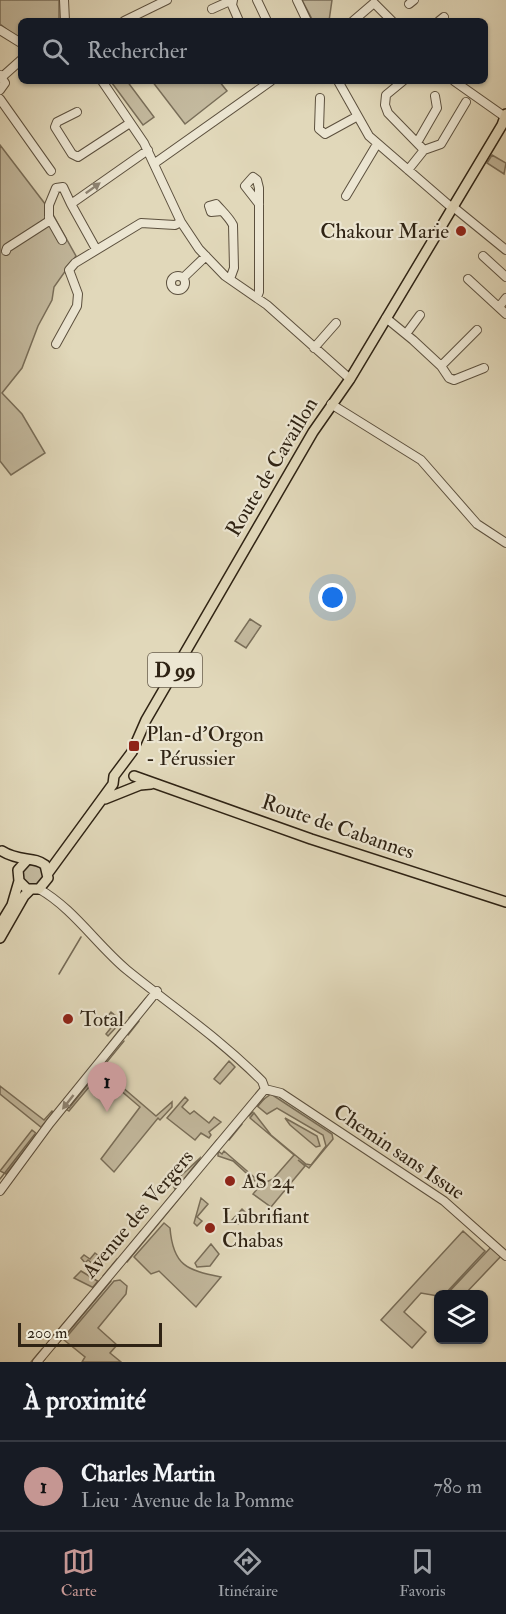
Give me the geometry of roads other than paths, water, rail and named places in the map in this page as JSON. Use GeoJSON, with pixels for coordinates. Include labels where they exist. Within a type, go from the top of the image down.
{"type":"FeatureCollection","features":[{"type":"Feature","properties":{"kind":"main road","name":"Route de Cavaillon"},"geometry":{"type":"LineString","coordinates":[[119,771],[132,752],[146,720],[236,563],[331,404],[350,379],[452,207],[455,194],[505,115]]}},
{"type":"Feature","properties":{"kind":"main road","name":"Route de Cavaillon"},"geometry":{"type":"LineString","coordinates":[[132,752],[132,774]]}},
{"type":"Feature","properties":{"kind":"main road"},"geometry":{"type":"LineString","coordinates":[[0,938],[24,896],[35,890],[48,877],[61,852],[113,784],[114,776],[119,771],[132,774],[133,787],[99,804]]}},
{"type":"Feature","properties":{"kind":"main road","name":"Route de Cabannes"},"geometry":{"type":"LineString","coordinates":[[132,774],[311,839],[506,902]]}},
{"type":"Feature","properties":{"kind":"main road"},"geometry":{"type":"LineString","coordinates":[[113,784],[121,791]]}},
{"type":"Feature","properties":{"kind":"main road","name":"Route de Cabannes"},"geometry":{"type":"LineString","coordinates":[[133,787],[159,784]]}},
{"type":"Feature","properties":{"kind":"main road"},"geometry":{"type":"LineString","coordinates":[[1,850],[17,860],[27,861]]}},
{"type":"Feature","properties":{"kind":"main road"},"geometry":{"type":"LineString","coordinates":[[1,850],[18,877],[35,890]]}},
{"type":"Feature","properties":{"kind":"main road"},"geometry":{"type":"LineString","coordinates":[[43,863],[61,852]]}},
{"type":"Feature","properties":{"kind":"main road"},"geometry":{"type":"LineString","coordinates":[[0,925],[16,896],[21,864],[33,859],[43,863],[48,877]]}},
{"type":"Feature","properties":{"kind":"street"},"geometry":{"type":"LineString","coordinates":[[64,0],[65,18]]}},
{"type":"Feature","properties":{"kind":"street"},"geometry":{"type":"LineString","coordinates":[[130,18],[167,0]]}},
{"type":"Feature","properties":{"kind":"street"},"geometry":{"type":"LineString","coordinates":[[212,9],[233,0],[232,5],[238,18]]}},
{"type":"Feature","properties":{"kind":"street"},"geometry":{"type":"LineString","coordinates":[[257,0],[266,18]]}},
{"type":"Feature","properties":{"kind":"street"},"geometry":{"type":"LineString","coordinates":[[297,0],[306,18]]}},
{"type":"Feature","properties":{"kind":"street"},"geometry":{"type":"LineString","coordinates":[[356,18],[374,3],[389,18]]}},
{"type":"Feature","properties":{"kind":"street"},"geometry":{"type":"LineString","coordinates":[[0,30],[18,41]]}},
{"type":"Feature","properties":{"kind":"street"},"geometry":{"type":"LineString","coordinates":[[0,90],[6,83],[1,76],[18,62]]}},
{"type":"Feature","properties":{"kind":"street"},"geometry":{"type":"LineString","coordinates":[[104,84],[148,150],[181,222],[206,256],[230,279],[257,297],[350,379]]}},
{"type":"Feature","properties":{"kind":"street"},"geometry":{"type":"LineString","coordinates":[[155,163],[267,84]]}},
{"type":"Feature","properties":{"kind":"street"},"geometry":{"type":"LineString","coordinates":[[340,84],[356,117],[377,144],[506,250]]}},
{"type":"Feature","properties":{"kind":"street"},"geometry":{"type":"LineString","coordinates":[[399,84],[386,95],[385,105],[399,124],[418,141],[424,150]]}},
{"type":"Feature","properties":{"kind":"street"},"geometry":{"type":"LineString","coordinates":[[458,84],[505,115]]}},
{"type":"Feature","properties":{"kind":"street"},"geometry":{"type":"LineString","coordinates":[[418,141],[437,108],[435,96]]}},
{"type":"Feature","properties":{"kind":"street"},"geometry":{"type":"LineString","coordinates":[[320,98],[319,129],[321,133],[325,134],[356,117]]}},
{"type":"Feature","properties":{"kind":"street"},"geometry":{"type":"LineString","coordinates":[[0,99],[51,171]]}},
{"type":"Feature","properties":{"kind":"street"},"geometry":{"type":"LineString","coordinates":[[408,170],[424,150],[441,144],[466,102]]}},
{"type":"Feature","properties":{"kind":"street"},"geometry":{"type":"LineString","coordinates":[[77,112],[57,122],[55,127],[72,154],[78,157],[130,123]]}},
{"type":"Feature","properties":{"kind":"street"},"geometry":{"type":"LineString","coordinates":[[346,196],[377,144]]}},
{"type":"Feature","properties":{"kind":"street"},"geometry":{"type":"LineString","coordinates":[[71,204],[148,150]]}},
{"type":"Feature","properties":{"kind":"street"},"geometry":{"type":"LineString","coordinates":[[6,251],[7,248],[47,223],[50,217],[50,200],[57,186],[63,187],[96,249]]}},
{"type":"Feature","properties":{"kind":"street"},"geometry":{"type":"LineString","coordinates":[[257,297],[260,292],[259,204]]}},
{"type":"Feature","properties":{"kind":"street"},"geometry":{"type":"LineString","coordinates":[[222,211],[232,225],[234,268],[230,279]]}},
{"type":"Feature","properties":{"kind":"street"},"geometry":{"type":"LineString","coordinates":[[50,217],[62,240]]}},
{"type":"Feature","properties":{"kind":"street"},"geometry":{"type":"LineString","coordinates":[[56,344],[77,306],[78,294],[69,270],[96,249],[141,223],[175,225],[181,222]]}},
{"type":"Feature","properties":{"kind":"street"},"geometry":{"type":"LineString","coordinates":[[183,278],[206,256]]}},
{"type":"Feature","properties":{"kind":"street"},"geometry":{"type":"LineString","coordinates":[[483,256],[506,277]]}},
{"type":"Feature","properties":{"kind":"street"},"geometry":{"type":"LineString","coordinates":[[468,279],[506,314]]}},
{"type":"Feature","properties":{"kind":"street"},"geometry":{"type":"LineString","coordinates":[[500,307],[506,298]]}},
{"type":"Feature","properties":{"kind":"street"},"geometry":{"type":"LineString","coordinates":[[406,334],[420,315]]}},
{"type":"Feature","properties":{"kind":"street"},"geometry":{"type":"LineString","coordinates":[[386,318],[441,366],[449,378],[454,380],[484,368]]}},
{"type":"Feature","properties":{"kind":"street"},"geometry":{"type":"LineString","coordinates":[[314,348],[336,323]]}},
{"type":"Feature","properties":{"kind":"street"},"geometry":{"type":"LineString","coordinates":[[441,366],[477,330]]}},
{"type":"Feature","properties":{"kind":"street"},"geometry":{"type":"LineString","coordinates":[[331,404],[421,460],[477,524],[506,543]]}},
{"type":"Feature","properties":{"kind":"street"},"geometry":{"type":"LineString","coordinates":[[48,877],[56,900]]}},
{"type":"Feature","properties":{"kind":"street"},"geometry":{"type":"LineString","coordinates":[[35,890],[56,900],[127,970],[226,1045],[262,1081],[265,1089]]}},
{"type":"Feature","properties":{"kind":"street"},"geometry":{"type":"LineString","coordinates":[[0,1191],[50,1123],[157,991]]}},
{"type":"Feature","properties":{"kind":"street","name":"Chemin sans Issue"},"geometry":{"type":"LineString","coordinates":[[265,1089],[281,1093],[444,1201],[506,1256]]}},
{"type":"Feature","properties":{"kind":"street","name":"Avenue des Vergers"},"geometry":{"type":"LineString","coordinates":[[37,1362],[265,1089]]}},
{"type":"Feature","properties":{"kind":"waterway"},"geometry":{"type":"LineString","coordinates":[[59,974],[81,937]]}},
{"type":"Feature","properties":{"kind":"waterway"},"geometry":{"type":"LineString","coordinates":[[129,1018],[146,998]]}},
{"type":"Feature","properties":{"kind":"waterway"},"geometry":{"type":"LineString","coordinates":[[128,1035],[139,1021]]}},
{"type":"Feature","properties":{"kind":"waterway"},"geometry":{"type":"LineString","coordinates":[[90,1068],[124,1024]]}},
{"type":"Feature","properties":{"kind":"waterway"},"geometry":{"type":"LineString","coordinates":[[106,1063],[124,1041]]}},
{"type":"Feature","properties":{"kind":"waterway"},"geometry":{"type":"LineString","coordinates":[[69,1108],[93,1078]]}},
{"type":"Feature","properties":{"kind":"waterway"},"geometry":{"type":"LineString","coordinates":[[59,1106],[71,1091]]}},
{"type":"Feature","properties":{"kind":"waterway"},"geometry":{"type":"LineString","coordinates":[[258,1106],[264,1099]]}},
{"type":"Feature","properties":{"kind":"waterway"},"geometry":{"type":"LineString","coordinates":[[249,1116],[253,1112]]}},
{"type":"Feature","properties":{"kind":"waterway"},"geometry":{"type":"LineString","coordinates":[[42,1126],[52,1114]]}},
{"type":"Feature","properties":{"kind":"waterway"},"geometry":{"type":"LineString","coordinates":[[229,1140],[242,1124]]}},
{"type":"Feature","properties":{"kind":"waterway"},"geometry":{"type":"LineString","coordinates":[[221,1136],[226,1130]]}},
{"type":"Feature","properties":{"kind":"waterway"},"geometry":{"type":"LineString","coordinates":[[0,1179],[35,1134]]}},
{"type":"Feature","properties":{"kind":"waterway"},"geometry":{"type":"LineString","coordinates":[[208,1151],[217,1140]]}},
{"type":"Feature","properties":{"kind":"waterway"},"geometry":{"type":"LineString","coordinates":[[177,1188],[199,1160]]}},
{"type":"Feature","properties":{"kind":"waterway"},"geometry":{"type":"LineString","coordinates":[[127,1262],[191,1184]]}},
{"type":"Feature","properties":{"kind":"waterway"},"geometry":{"type":"LineString","coordinates":[[164,1204],[172,1194]]}},
{"type":"Feature","properties":{"kind":"waterway"},"geometry":{"type":"LineString","coordinates":[[127,1248],[141,1231]]}},
{"type":"Feature","properties":{"kind":"waterway"},"geometry":{"type":"LineString","coordinates":[[103,1276],[117,1259]]}},
{"type":"Feature","properties":{"kind":"waterway"},"geometry":{"type":"LineString","coordinates":[[93,1287],[98,1281]]}},
{"type":"Feature","properties":{"kind":"waterway"},"geometry":{"type":"LineString","coordinates":[[67,1334],[111,1281]]}},
{"type":"Feature","properties":{"kind":"waterway"},"geometry":{"type":"LineString","coordinates":[[51,1338],[87,1296]]}},
{"type":"Feature","properties":{"kind":"waterway"},"geometry":{"type":"LineString","coordinates":[[51,1351],[61,1340]]}},
{"type":"Feature","properties":{"kind":"waterway"},"geometry":{"type":"LineString","coordinates":[[31,1362],[42,1349]]}},
{"type":"Feature","properties":{"kind":"waterway"},"geometry":{"type":"LineString","coordinates":[[42,1362],[45,1359]]}},
{"type":"Feature","properties":{"kind":"place","name":"Chakour Marie"},"geometry":{"type":"Point","coordinates":[461,231]}},
{"type":"Feature","properties":{"kind":"place","name":"Plan-d'Orgon - Pérussier"},"geometry":{"type":"Point","coordinates":[134,746]}},
{"type":"Feature","properties":{"kind":"place","name":"Total"},"geometry":{"type":"Point","coordinates":[68,1019]}},
{"type":"Feature","properties":{"kind":"place","name":"Charles Martin"},"geometry":{"type":"Point","coordinates":[107,1112]}},
{"type":"Feature","properties":{"kind":"place","name":"AS 24"},"geometry":{"type":"Point","coordinates":[230,1181]}},
{"type":"Feature","properties":{"kind":"place","name":"Lubrifiant Chabas"},"geometry":{"type":"Point","coordinates":[210,1228]}}]}
